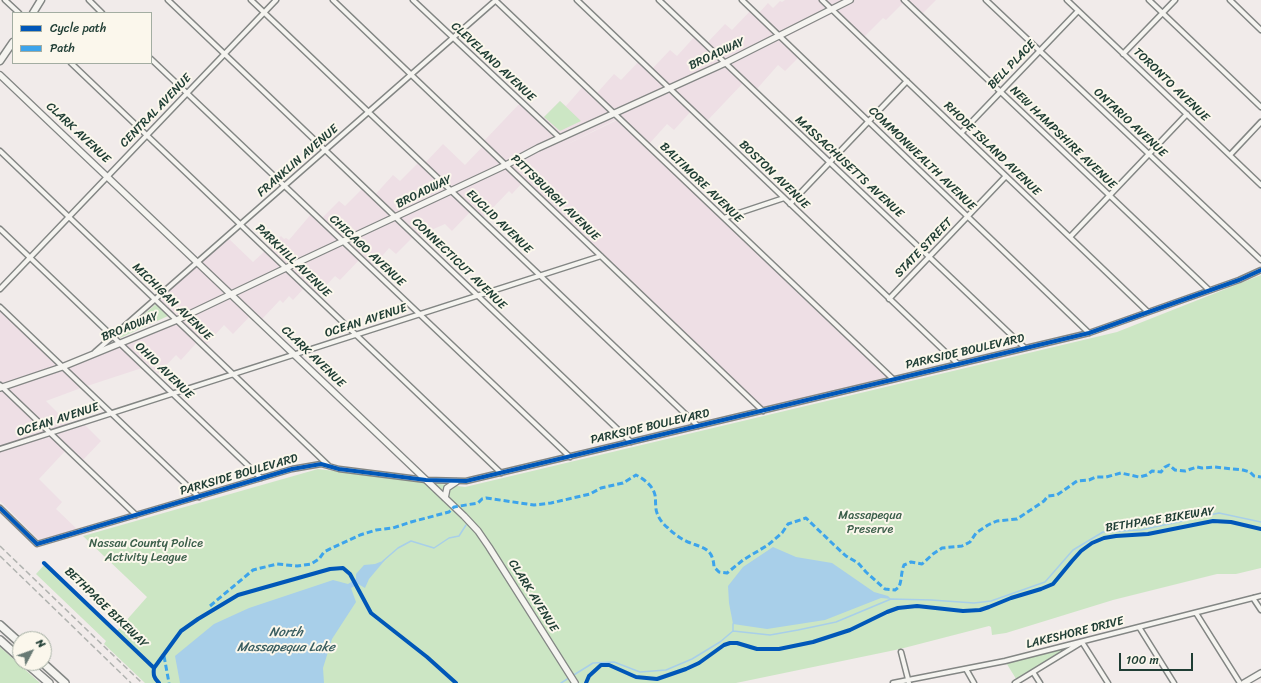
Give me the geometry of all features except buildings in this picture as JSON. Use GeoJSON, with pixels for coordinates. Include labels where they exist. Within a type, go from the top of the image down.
{"type":"FeatureCollection","features":[{"type":"Feature","properties":{"kind":"highway"},"geometry":{"type":"LineString","coordinates":[[0,625],[12,636]]}},
{"type":"Feature","properties":{"kind":"highway"},"geometry":{"type":"LineString","coordinates":[[0,640],[12,651]]}},
{"type":"Feature","properties":{"kind":"highway"},"geometry":{"type":"LineString","coordinates":[[35,671],[49,683]]}},
{"type":"Feature","properties":{"kind":"highway"},"geometry":{"type":"LineString","coordinates":[[52,671],[65,683]]}},
{"type":"Feature","properties":{"kind":"main road"},"geometry":{"type":"LineString","coordinates":[[34,12],[41,0]]}},
{"type":"Feature","properties":{"kind":"main road","name":"BROADWAY"},"geometry":{"type":"LineString","coordinates":[[1,387],[62,367],[176,320],[506,166],[538,148],[725,63],[850,0]]}},
{"type":"Feature","properties":{"kind":"main road"},"geometry":{"type":"LineString","coordinates":[[0,61],[12,43]]}},
{"type":"Feature","properties":{"kind":"main road","name":"CLARK AVENUE"},"geometry":{"type":"LineString","coordinates":[[0,75],[108,176],[473,526],[489,547],[575,683]]}},
{"type":"Feature","properties":{"kind":"main road"},"geometry":{"type":"LineString","coordinates":[[445,498],[447,488],[456,482]]}},
{"type":"Feature","properties":{"kind":"main road"},"geometry":{"type":"LineString","coordinates":[[1244,683],[1261,673]]}},
{"type":"Feature","properties":{"kind":"street"},"geometry":{"type":"LineString","coordinates":[[5,0],[17,12]]}},
{"type":"Feature","properties":{"kind":"street"},"geometry":{"type":"LineString","coordinates":[[89,0],[101,12]]}},
{"type":"Feature","properties":{"kind":"street","name":"CONNECTICUT AVENUE"},"geometry":{"type":"LineString","coordinates":[[168,0],[631,442]]}},
{"type":"Feature","properties":{"kind":"street","name":"EUCLID AVENUE"},"geometry":{"type":"LineString","coordinates":[[251,0],[698,426]]}},
{"type":"Feature","properties":{"kind":"street","name":"CENTRAL AVENUE"},"geometry":{"type":"LineString","coordinates":[[0,289],[276,0]]}},
{"type":"Feature","properties":{"kind":"street","name":"PITTSBURGH AVENUE"},"geometry":{"type":"LineString","coordinates":[[333,0],[763,411]]}},
{"type":"Feature","properties":{"kind":"street","name":"CLEVELAND AVENUE"},"geometry":{"type":"LineString","coordinates":[[413,0],[560,138]]}},
{"type":"Feature","properties":{"kind":"street","name":"FRANKLIN AVENUE"},"geometry":{"type":"LineString","coordinates":[[92,354],[156,300],[496,0]]}},
{"type":"Feature","properties":{"kind":"street","name":"BALTIMORE AVENUE"},"geometry":{"type":"LineString","coordinates":[[496,0],[893,379]]}},
{"type":"Feature","properties":{"kind":"street","name":"BOSTON AVENUE"},"geometry":{"type":"LineString","coordinates":[[577,0],[958,364]]}},
{"type":"Feature","properties":{"kind":"street","name":"MASSACHUSETTS AVENUE"},"geometry":{"type":"LineString","coordinates":[[659,0],[1025,348]]}},
{"type":"Feature","properties":{"kind":"street","name":"COMMONWEALTH AVENUE"},"geometry":{"type":"LineString","coordinates":[[742,0],[1089,333]]}},
{"type":"Feature","properties":{"kind":"street","name":"RHODE ISLAND AVENUE"},"geometry":{"type":"LineString","coordinates":[[822,0],[1148,312]]}},
{"type":"Feature","properties":{"kind":"street","name":"NEW HAMPSHIRE AVENUE"},"geometry":{"type":"LineString","coordinates":[[904,0],[1209,290]]}},
{"type":"Feature","properties":{"kind":"street","name":"ONTARIO AVENUE"},"geometry":{"type":"LineString","coordinates":[[986,0],[1261,260]]}},
{"type":"Feature","properties":{"kind":"street","name":"TORONTO AVENUE"},"geometry":{"type":"LineString","coordinates":[[1067,0],[1261,185]]}},
{"type":"Feature","properties":{"kind":"street"},"geometry":{"type":"LineString","coordinates":[[1149,0],[1261,107]]}},
{"type":"Feature","properties":{"kind":"street"},"geometry":{"type":"LineString","coordinates":[[1123,54],[1175,0]]}},
{"type":"Feature","properties":{"kind":"street"},"geometry":{"type":"LineString","coordinates":[[1230,0],[1260,27]]}},
{"type":"Feature","properties":{"kind":"street","name":"BELL PLACE"},"geometry":{"type":"LineString","coordinates":[[961,132],[1078,11]]}},
{"type":"Feature","properties":{"kind":"street","name":"CHICAGO AVENUE"},"geometry":{"type":"LineString","coordinates":[[152,60],[570,457]]}},
{"type":"Feature","properties":{"kind":"street","name":"PARKHILL AVENUE"},"geometry":{"type":"LineString","coordinates":[[72,64],[501,473]]}},
{"type":"Feature","properties":{"kind":"street"},"geometry":{"type":"LineString","coordinates":[[790,204],[907,81]]}},
{"type":"Feature","properties":{"kind":"street"},"geometry":{"type":"LineString","coordinates":[[1070,237],[1187,114]]}},
{"type":"Feature","properties":{"kind":"street"},"geometry":{"type":"LineString","coordinates":[[1230,155],[1261,122]]}},
{"type":"Feature","properties":{"kind":"street","name":"MICHIGAN AVENUE"},"geometry":{"type":"LineString","coordinates":[[0,151],[331,467]]}},
{"type":"Feature","properties":{"kind":"street","name":"STATE STREET"},"geometry":{"type":"LineString","coordinates":[[889,299],[1006,176]]}},
{"type":"Feature","properties":{"kind":"street"},"geometry":{"type":"LineString","coordinates":[[724,218],[784,198]]}},
{"type":"Feature","properties":{"kind":"street","name":"OHIO AVENUE"},"geometry":{"type":"LineString","coordinates":[[0,229],[261,478]]}},
{"type":"Feature","properties":{"kind":"street","name":"OCEAN AVENUE"},"geometry":{"type":"LineString","coordinates":[[0,449],[601,256]]}},
{"type":"Feature","properties":{"kind":"street","name":"PARKSIDE BOULEVARD"},"geometry":{"type":"LineString","coordinates":[[0,508],[37,544],[261,478],[313,465],[321,464],[331,467],[426,480],[456,482],[466,481],[1089,333],[1261,270]]}},
{"type":"Feature","properties":{"kind":"street"},"geometry":{"type":"LineString","coordinates":[[0,307],[199,497]]}},
{"type":"Feature","properties":{"kind":"street"},"geometry":{"type":"LineString","coordinates":[[1,387],[136,515]]}},
{"type":"Feature","properties":{"kind":"street","name":"LAKESHORE DRIVE"},"geometry":{"type":"LineString","coordinates":[[893,683],[908,682],[1082,642],[1261,596]]}},
{"type":"Feature","properties":{"kind":"street"},"geometry":{"type":"LineString","coordinates":[[1253,598],[1261,610]]}},
{"type":"Feature","properties":{"kind":"street"},"geometry":{"type":"LineString","coordinates":[[1196,613],[1240,683]]}},
{"type":"Feature","properties":{"kind":"street"},"geometry":{"type":"LineString","coordinates":[[1139,627],[1174,683]]}},
{"type":"Feature","properties":{"kind":"street"},"geometry":{"type":"LineString","coordinates":[[1015,683],[1082,642],[1108,683]]}},
{"type":"Feature","properties":{"kind":"street"},"geometry":{"type":"LineString","coordinates":[[901,652],[908,682]]}},
{"type":"Feature","properties":{"kind":"street"},"geometry":{"type":"LineString","coordinates":[[966,669],[974,683]]}},
{"type":"Feature","properties":{"kind":"street"},"geometry":{"type":"LineString","coordinates":[[1033,672],[1040,683]]}},
{"type":"Feature","properties":{"kind":"shaded area"},"geometry":{"type":"Polygon","coordinates":[[[785,0],[906,0],[886,20],[883,18],[864,37],[838,11],[784,38],[801,54],[796,60],[785,71],[778,65],[756,90],[745,81],[706,122],[693,109],[674,130],[667,124],[649,144],[621,117],[562,147],[617,120],[887,377],[763,409],[515,170],[514,171],[524,181],[512,194],[509,191],[483,218],[473,209],[452,231],[445,224],[422,234],[416,240],[413,237],[396,254],[389,248],[372,268],[361,258],[340,280],[335,276],[317,295],[307,285],[293,300],[289,296],[283,303],[280,300],[262,321],[253,313],[233,334],[224,325],[205,346],[199,340],[181,360],[176,355],[158,374],[146,363],[142,368],[46,401],[69,424],[81,421],[101,441],[82,461],[68,448],[39,479],[62,502],[56,509],[78,530],[39,540],[0,501],[0,311],[62,370],[180,322],[159,300],[227,237],[253,262],[281,236],[284,239],[286,238],[289,240],[312,213],[320,220],[339,201],[345,206],[363,188],[388,213],[373,197],[393,175],[400,181],[421,160],[425,163],[443,144],[465,165],[485,144],[483,142],[522,101],[542,119],[560,101],[566,106],[586,83],[597,93],[614,74],[621,80],[641,59],[652,69],[670,50],[677,56],[697,34],[707,43],[725,24],[732,30],[752,9],[758,14],[768,3],[773,8],[780,1],[782,2],[785,0]]]}},
{"type":"Feature","properties":{"kind":"shaded area"},"geometry":{"type":"Polygon","coordinates":[[[908,0],[936,0],[922,14],[908,0]]]}},
{"type":"Feature","properties":{"kind":"green space"},"geometry":{"type":"Polygon","coordinates":[[[560,101],[581,121],[560,131],[544,117],[560,101]]]}},
{"type":"Feature","properties":{"kind":"green space","name":"Massapequa Preserve"},"geometry":{"type":"Polygon","coordinates":[[[1261,275],[1261,568],[1236,574],[1217,574],[1113,600],[1006,633],[992,635],[991,627],[989,626],[900,649],[736,683],[145,683],[104,644],[106,641],[36,574],[46,563],[117,631],[147,597],[83,536],[318,469],[465,487],[1117,332],[1261,275]]]}},
{"type":"Feature","properties":{"kind":"green space"},"geometry":{"type":"Polygon","coordinates":[[[156,304],[168,316],[120,338],[119,336],[156,304]]]}},
{"type":"Feature","properties":{"kind":"green space"},"geometry":{"type":"Polygon","coordinates":[[[1082,642],[1018,682],[1005,661],[1082,642]]]}},
{"type":"Feature","properties":{"kind":"green space"},"geometry":{"type":"Polygon","coordinates":[[[0,647],[12,658],[12,671],[27,671],[40,683],[0,683],[0,647]]]}},
{"type":"Feature","properties":{"kind":"water"},"geometry":{"type":"Polygon","coordinates":[[[773,547],[796,557],[832,563],[874,592],[888,596],[891,599],[881,598],[825,620],[767,629],[733,624],[729,603],[728,586],[743,567],[773,547]]]}},
{"type":"Feature","properties":{"kind":"water","name":"North Massapequa Lake"},"geometry":{"type":"Polygon","coordinates":[[[385,560],[369,579],[365,588],[358,584],[351,588],[356,602],[332,639],[323,668],[324,683],[180,683],[175,656],[214,624],[249,608],[333,580],[348,584],[356,579],[356,574],[364,565],[375,564],[385,560]]]}},
{"type":"Feature","properties":{"kind":"waterway"},"geometry":{"type":"LineString","coordinates":[[561,683],[593,663],[614,662],[640,672],[666,670],[692,659],[720,642],[733,631],[770,635],[798,630],[836,622],[891,599],[974,603],[991,601],[1045,582],[1073,550],[1103,532],[1141,530],[1219,513],[1261,522]]}},
{"type":"Feature","properties":{"kind":"waterway"},"geometry":{"type":"LineString","coordinates":[[383,561],[398,548],[411,541],[434,548],[449,538],[459,536],[466,525]]}},
{"type":"Feature","properties":{"kind":"waterway"},"geometry":{"type":"LineString","coordinates":[[733,631],[734,623]]}},
{"type":"Feature","properties":{"kind":"railway"},"geometry":{"type":"LineString","coordinates":[[0,546],[142,683]]}},
{"type":"Feature","properties":{"kind":"railway"},"geometry":{"type":"LineString","coordinates":[[0,556],[131,683]]}},
{"type":"Feature","properties":{"kind":"marked path"},"geometry":{"type":"LineString","coordinates":[[210,606],[253,570],[277,564],[297,566],[311,564],[319,559],[324,552],[360,535],[376,530],[393,528],[449,512],[454,507],[478,503],[482,499],[486,498],[534,505],[551,503],[590,494],[601,488],[623,483],[636,475],[645,481],[652,489],[655,495],[656,511],[663,523],[672,532],[683,539],[709,552],[712,556],[714,567],[719,572],[727,573],[743,560],[768,545],[782,533],[788,524],[806,518],[846,556],[858,563],[885,589],[895,590],[899,587],[904,565],[911,562],[922,564],[942,548],[962,546],[970,542],[976,533],[988,525],[997,521],[1017,519],[1044,501],[1048,496],[1057,495],[1077,481],[1089,480],[1096,477],[1106,477],[1121,473],[1139,477],[1147,475],[1152,471],[1161,472],[1169,465],[1175,470],[1185,471],[1197,467],[1243,470],[1250,472],[1254,476],[1261,477]]}},
{"type":"Feature","properties":{"kind":"marked path"},"geometry":{"type":"LineString","coordinates":[[164,656],[169,683]]}},
{"type":"Feature","properties":{"kind":"cycle path"},"geometry":{"type":"LineString","coordinates":[[0,508],[37,544],[292,469],[321,464],[339,469],[426,480],[466,481],[1089,333],[1239,280],[1261,270]]}},
{"type":"Feature","properties":{"kind":"cycle path","name":"BETHPAGE BIKEWAY"},"geometry":{"type":"LineString","coordinates":[[586,683],[589,676],[601,665],[609,665],[636,677],[657,679],[699,663],[724,645],[730,643],[737,643],[757,649],[779,649],[813,642],[850,630],[898,608],[917,606],[963,611],[980,610],[1053,584],[1081,551],[1092,543],[1104,538],[1148,534],[1213,521],[1231,522],[1261,529]]}},
{"type":"Feature","properties":{"kind":"cycle path","name":"BETHPAGE BIKEWAY"},"geometry":{"type":"LineString","coordinates":[[44,563],[154,668]]}},
{"type":"Feature","properties":{"kind":"cycle path"},"geometry":{"type":"LineString","coordinates":[[159,683],[154,676],[154,668],[181,631],[198,619],[238,595],[330,569],[343,568],[350,574],[371,613],[427,657],[456,683]]}},
{"type":"Feature","properties":{"kind":"park label","name":"Nassau County Police Activity League"},"geometry":{"type":"Point","coordinates":[146,551]}}]}
